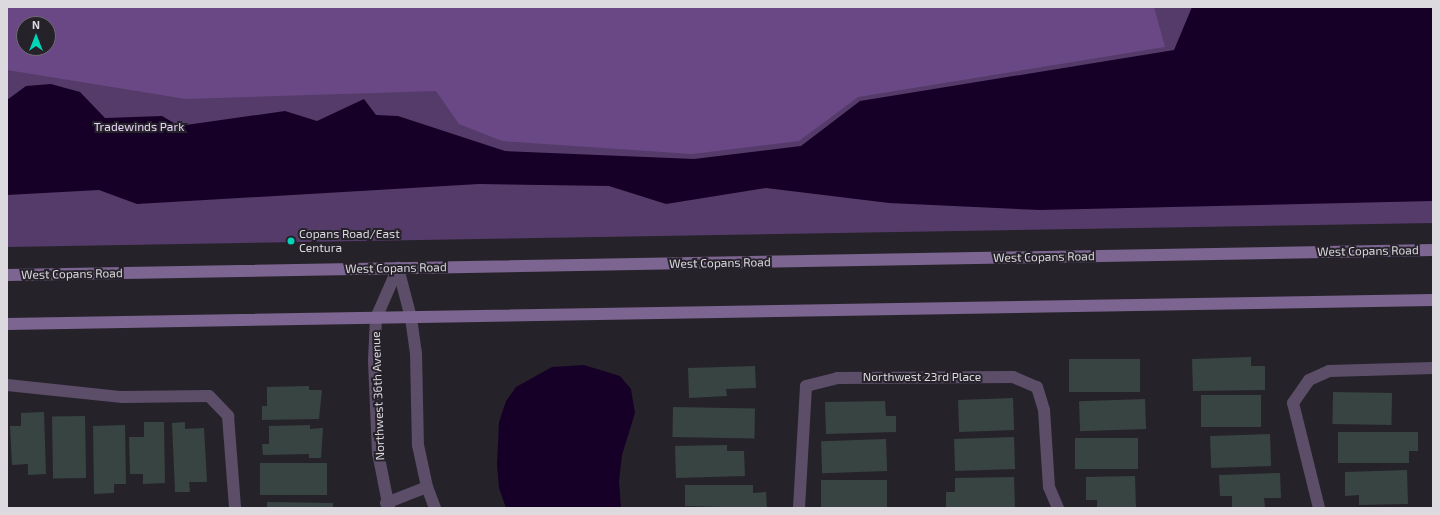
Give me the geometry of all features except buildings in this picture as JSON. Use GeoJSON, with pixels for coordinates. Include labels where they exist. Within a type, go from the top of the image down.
{"type":"FeatureCollection","features":[{"type":"Feature","properties":{"kind":"main road","name":"West Copans Road"},"geometry":{"type":"LineString","coordinates":[[7,275],[1433,250]]}},
{"type":"Feature","properties":{"kind":"main road"},"geometry":{"type":"LineString","coordinates":[[7,324],[1433,300]]}},
{"type":"Feature","properties":{"kind":"street"},"geometry":{"type":"LineString","coordinates":[[398,268],[411,318],[416,353],[418,446],[427,487],[435,508]]}},
{"type":"Feature","properties":{"kind":"street","name":"Northwest 36th Avenue"},"geometry":{"type":"LineString","coordinates":[[388,506],[378,453],[374,360],[376,318],[398,268]]}},
{"type":"Feature","properties":{"kind":"street"},"geometry":{"type":"LineString","coordinates":[[1319,508],[1293,402],[1309,380],[1329,371],[1433,368]]}},
{"type":"Feature","properties":{"kind":"street","name":"Northwest 23rd Place"},"geometry":{"type":"LineString","coordinates":[[799,508],[806,386],[837,378],[1013,377],[1038,387],[1044,410],[1049,487],[1058,508]]}},
{"type":"Feature","properties":{"kind":"street"},"geometry":{"type":"LineString","coordinates":[[7,385],[122,397],[209,396],[228,416],[235,508]]}},
{"type":"Feature","properties":{"kind":"street"},"geometry":{"type":"LineString","coordinates":[[388,506],[427,487]]}},
{"type":"Feature","properties":{"kind":"green space","name":"Tradewinds Park"},"geometry":{"type":"Polygon","coordinates":[[[7,7],[1433,7],[1433,223],[7,247],[7,7]]]}},
{"type":"Feature","properties":{"kind":"shaded area"},"geometry":{"type":"Polygon","coordinates":[[[7,7],[1154,7],[1165,47],[858,97],[799,141],[692,154],[502,141],[459,124],[436,91],[186,99],[7,70],[7,7]]]}},
{"type":"Feature","properties":{"kind":"shaded area"},"geometry":{"type":"Polygon","coordinates":[[[1192,7],[1433,7],[1433,201],[1040,210],[889,203],[766,188],[666,204],[609,186],[479,184],[137,204],[99,190],[7,195],[7,100],[26,86],[51,84],[80,92],[105,118],[162,116],[179,126],[285,111],[317,121],[364,99],[376,115],[398,116],[505,151],[694,159],[801,146],[860,101],[1174,50],[1192,7]]]}},
{"type":"Feature","properties":{"kind":"shaded area"},"geometry":{"type":"Polygon","coordinates":[[[584,365],[620,376],[631,389],[635,413],[622,455],[619,481],[621,508],[506,508],[499,488],[497,464],[499,422],[506,401],[516,387],[552,367],[584,365]]]}},
{"type":"Feature","properties":{"kind":"place","name":"Copans Road/East Centura"},"geometry":{"type":"Point","coordinates":[291,241]}}]}
